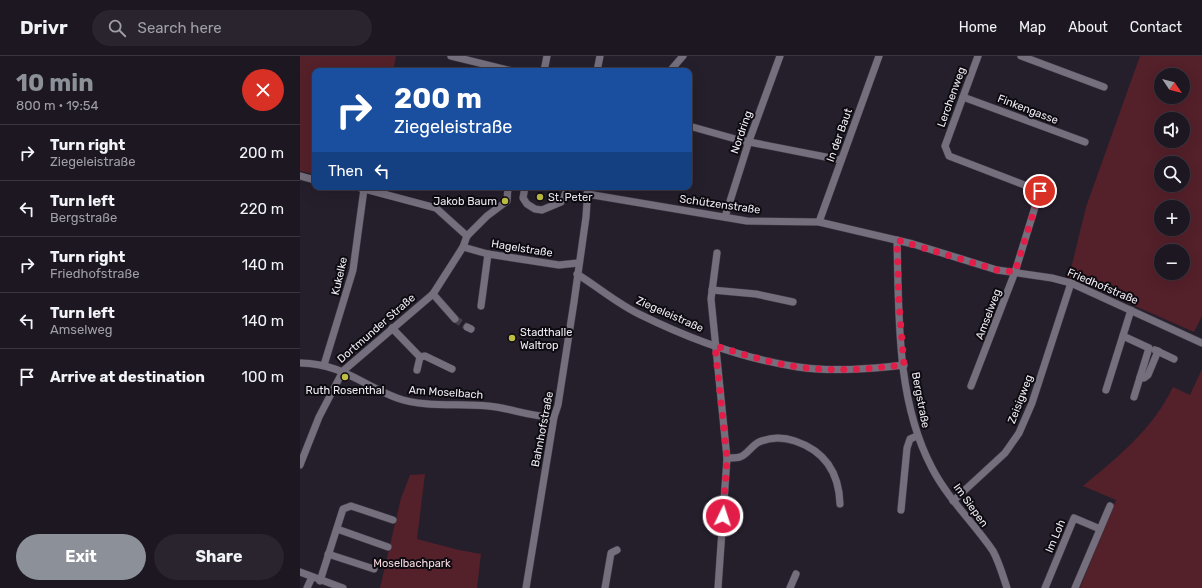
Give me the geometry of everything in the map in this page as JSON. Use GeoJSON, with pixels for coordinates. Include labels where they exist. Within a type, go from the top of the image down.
{"type":"FeatureCollection","features":[{"type":"Feature","properties":{"kind":"street"},"geometry":{"type":"LineString","coordinates":[[451,56],[499,68]]}},
{"type":"Feature","properties":{"kind":"street"},"geometry":{"type":"LineString","coordinates":[[482,56],[482,64]]}},
{"type":"Feature","properties":{"kind":"street"},"geometry":{"type":"LineString","coordinates":[[545,68],[547,56]]}},
{"type":"Feature","properties":{"kind":"street"},"geometry":{"type":"LineString","coordinates":[[598,68],[600,56]]}},
{"type":"Feature","properties":{"kind":"street"},"geometry":{"type":"LineString","coordinates":[[673,68],[683,56]]}},
{"type":"Feature","properties":{"kind":"street","name":"Nordring"},"geometry":{"type":"LineString","coordinates":[[725,217],[749,141],[780,56]]}},
{"type":"Feature","properties":{"kind":"street","name":"In der Baut"},"geometry":{"type":"LineString","coordinates":[[819,222],[879,56]]}},
{"type":"Feature","properties":{"kind":"street","name":"Lerchenweg"},"geometry":{"type":"LineString","coordinates":[[945,146],[978,56]]}},
{"type":"Feature","properties":{"kind":"street"},"geometry":{"type":"LineString","coordinates":[[1021,56],[1104,87]]}},
{"type":"Feature","properties":{"kind":"street","name":"Finkengasse"},"geometry":{"type":"LineString","coordinates":[[963,97],[1085,142]]}},
{"type":"Feature","properties":{"kind":"street"},"geometry":{"type":"LineString","coordinates":[[692,127],[723,136],[841,160]]}},
{"type":"Feature","properties":{"kind":"street","name":"Amselweg"},"geometry":{"type":"LineString","coordinates":[[945,146],[949,156],[1040,191],[1015,272],[971,386]]}},
{"type":"Feature","properties":{"kind":"street"},"geometry":{"type":"LineString","coordinates":[[300,176],[312,179]]}},
{"type":"Feature","properties":{"kind":"street","name":"Kukelke"},"geometry":{"type":"LineString","coordinates":[[324,365],[354,270],[360,190]]}},
{"type":"Feature","properties":{"kind":"street"},"geometry":{"type":"LineString","coordinates":[[368,190],[436,208],[467,236],[487,216],[507,202],[508,190]]}},
{"type":"Feature","properties":{"kind":"street"},"geometry":{"type":"LineString","coordinates":[[524,190],[523,198],[527,204],[535,209],[542,210],[561,202],[567,190]]}},
{"type":"Feature","properties":{"kind":"street","name":"Schützenstraße"},"geometry":{"type":"LineString","coordinates":[[587,190],[747,221],[819,222],[897,240]]}},
{"type":"Feature","properties":{"kind":"street","name":"Bahnhofstraße"},"geometry":{"type":"LineString","coordinates":[[526,588],[571,324],[587,190]]}},
{"type":"Feature","properties":{"kind":"street","name":"Dortmunder Straße"},"geometry":{"type":"LineString","coordinates":[[300,465],[319,417],[343,371],[433,294],[462,247],[467,236]]}},
{"type":"Feature","properties":{"kind":"street","name":"Friedhofstraße"},"geometry":{"type":"LineString","coordinates":[[897,240],[997,270],[1071,283],[1202,343]]}},
{"type":"Feature","properties":{"kind":"street","name":"Bergstraße"},"geometry":{"type":"LineString","coordinates":[[897,240],[899,304],[904,365],[917,436],[910,439],[907,448],[901,510]]}},
{"type":"Feature","properties":{"kind":"street","name":"Hagelstraße"},"geometry":{"type":"LineString","coordinates":[[462,247],[488,254],[559,265],[578,263]]}},
{"type":"Feature","properties":{"kind":"street"},"geometry":{"type":"LineString","coordinates":[[717,253],[712,290],[715,346],[727,458],[718,588]]}},
{"type":"Feature","properties":{"kind":"street"},"geometry":{"type":"LineString","coordinates":[[481,306],[488,254]]}},
{"type":"Feature","properties":{"kind":"street","name":"Ziegeleistraße"},"geometry":{"type":"LineString","coordinates":[[577,274],[639,315],[715,346],[761,360],[799,367],[870,369],[904,365]]}},
{"type":"Feature","properties":{"kind":"street","name":"Zeisigweg"},"geometry":{"type":"LineString","coordinates":[[954,501],[1005,453],[1019,433],[1032,403],[1071,283]]}},
{"type":"Feature","properties":{"kind":"street"},"geometry":{"type":"LineString","coordinates":[[712,290],[756,294],[793,302]]}},
{"type":"Feature","properties":{"kind":"street"},"geometry":{"type":"LineString","coordinates":[[433,294],[455,318]]}},
{"type":"Feature","properties":{"kind":"street"},"geometry":{"type":"LineString","coordinates":[[1106,390],[1131,310]]}},
{"type":"Feature","properties":{"kind":"street"},"geometry":{"type":"LineString","coordinates":[[392,328],[420,357]]}},
{"type":"Feature","properties":{"kind":"street"},"geometry":{"type":"LineString","coordinates":[[1123,336],[1174,359]]}},
{"type":"Feature","properties":{"kind":"street"},"geometry":{"type":"LineString","coordinates":[[1134,397],[1149,348]]}},
{"type":"Feature","properties":{"kind":"street"},"geometry":{"type":"LineString","coordinates":[[1140,377],[1144,378],[1148,375],[1158,351]]}},
{"type":"Feature","properties":{"kind":"street"},"geometry":{"type":"LineString","coordinates":[[420,357],[425,356],[452,369]]}},
{"type":"Feature","properties":{"kind":"street"},"geometry":{"type":"LineString","coordinates":[[416,370],[420,357]]}},
{"type":"Feature","properties":{"kind":"street","name":"Am Moselbach"},"geometry":{"type":"LineString","coordinates":[[300,363],[324,365],[343,371],[382,391],[404,400],[436,404],[487,406],[536,417],[554,417]]}},
{"type":"Feature","properties":{"kind":"street","name":"Im Siepen"},"geometry":{"type":"LineString","coordinates":[[917,436],[932,469],[954,501],[993,552],[1007,588]]}},
{"type":"Feature","properties":{"kind":"street"},"geometry":{"type":"LineString","coordinates":[[727,458],[740,457],[759,442],[782,437],[804,444],[821,454],[829,466],[839,487],[840,504]]}},
{"type":"Feature","properties":{"kind":"street"},"geometry":{"type":"LineString","coordinates":[[320,581],[343,509],[351,506],[393,520]]}},
{"type":"Feature","properties":{"kind":"street"},"geometry":{"type":"LineString","coordinates":[[1075,588],[1110,506]]}},
{"type":"Feature","properties":{"kind":"street","name":"Im Loh"},"geometry":{"type":"LineString","coordinates":[[1046,588],[1074,518],[1100,529]]}},
{"type":"Feature","properties":{"kind":"street"},"geometry":{"type":"LineString","coordinates":[[337,529],[388,547]]}},
{"type":"Feature","properties":{"kind":"street"},"geometry":{"type":"LineString","coordinates":[[605,588],[611,553],[617,550]]}},
{"type":"Feature","properties":{"kind":"street"},"geometry":{"type":"LineString","coordinates":[[328,554],[374,569]]}},
{"type":"Feature","properties":{"kind":"street"},"geometry":{"type":"LineString","coordinates":[[300,572],[333,586],[343,588]]}},
{"type":"Feature","properties":{"kind":"street"},"geometry":{"type":"LineString","coordinates":[[790,588],[796,574]]}},
{"type":"Feature","properties":{"kind":"street"},"geometry":{"type":"LineString","coordinates":[[306,588],[312,577]]}},
{"type":"Feature","properties":{"kind":"green space"},"geometry":{"type":"Polygon","coordinates":[[[300,56],[396,56],[394,68],[312,68],[312,174],[300,171],[300,56]]]}},
{"type":"Feature","properties":{"kind":"green space"},"geometry":{"type":"Polygon","coordinates":[[[1140,56],[1202,56],[1202,316],[1194,332],[1069,277],[1086,207],[1140,56]]]}},
{"type":"Feature","properties":{"kind":"green space"},"geometry":{"type":"Polygon","coordinates":[[[1202,369],[1202,588],[1080,588],[1116,500],[1083,486],[1122,453],[1145,429],[1165,402],[1173,387],[1190,395],[1202,369]]]}},
{"type":"Feature","properties":{"kind":"green space","name":"Moselbachpark"},"geometry":{"type":"Polygon","coordinates":[[[425,474],[417,539],[481,554],[477,588],[380,588],[401,498],[410,475],[425,474]]]}},
{"type":"Feature","properties":{"kind":"tunnel"},"geometry":{"type":"LineString","coordinates":[[455,319],[467,327]]}},
{"type":"Feature","properties":{"kind":"place","name":"St. Peter"},"geometry":{"type":"Point","coordinates":[540,197]}},
{"type":"Feature","properties":{"kind":"place","name":"Jakob Baum"},"geometry":{"type":"Point","coordinates":[505,201]}},
{"type":"Feature","properties":{"kind":"place","name":"Stadthalle Waltrop"},"geometry":{"type":"Point","coordinates":[512,338]}},
{"type":"Feature","properties":{"kind":"place","name":"Ruth Rosenthal"},"geometry":{"type":"Point","coordinates":[345,377]}},
{"type":"Feature","properties":{"kind":"route"},"geometry":{"type":"LineString","coordinates":[[723,516],[727,458],[723,408],[715,346],[761,360],[799,367],[870,369],[904,365],[899,304],[897,240],[997,270],[1015,272],[1040,191]]}}]}
